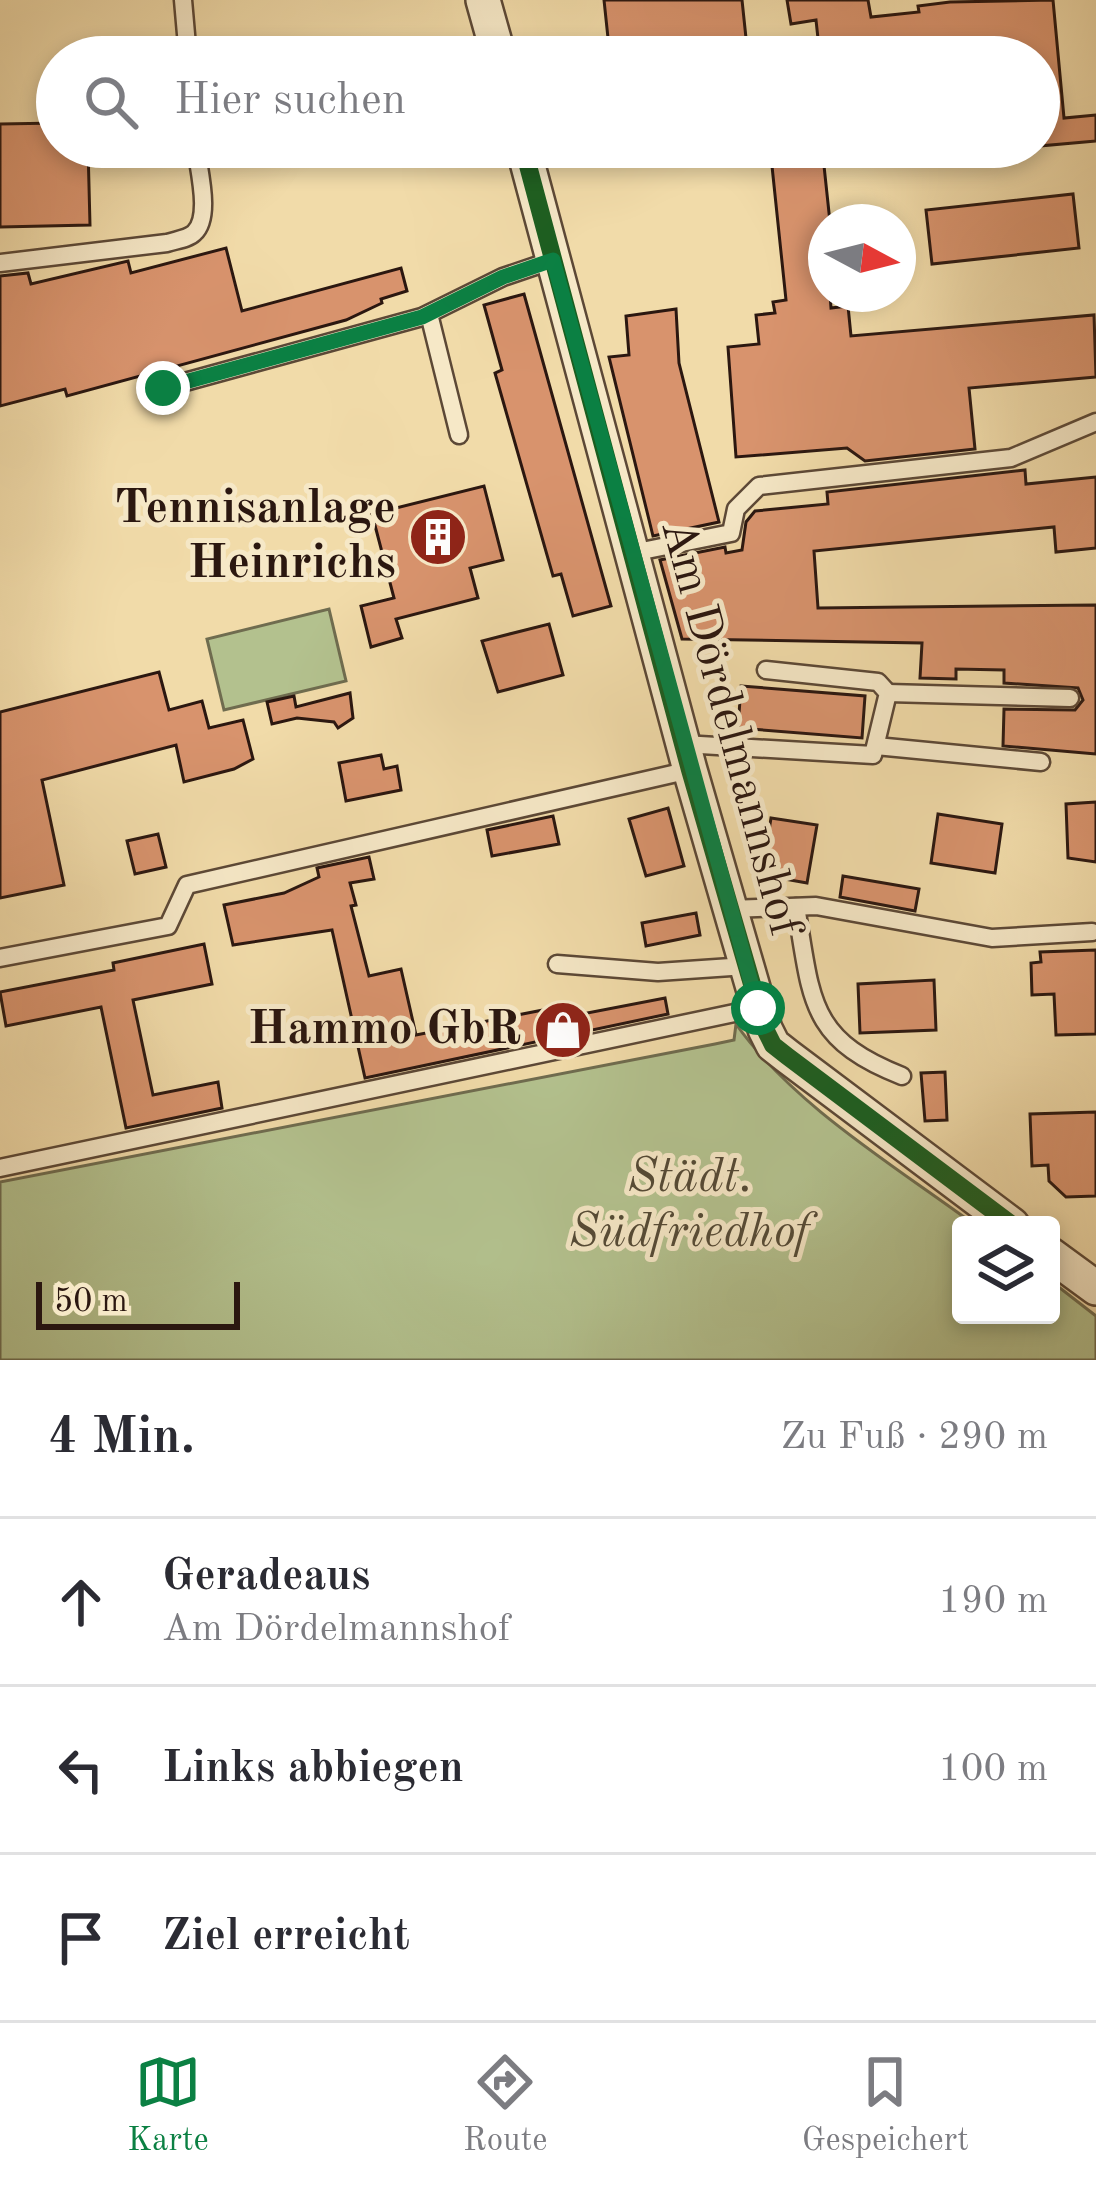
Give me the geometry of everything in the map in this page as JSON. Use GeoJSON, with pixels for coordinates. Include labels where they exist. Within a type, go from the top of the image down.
{"type":"FeatureCollection","features":[{"type":"Feature","properties":{"kind":"street"},"geometry":{"type":"LineString","coordinates":[[483,0],[493,36]]}},
{"type":"Feature","properties":{"kind":"street","name":"Am Dördelmannshof"},"geometry":{"type":"LineString","coordinates":[[529,168],[687,757],[758,1008],[773,1045],[1000,1216]]}},
{"type":"Feature","properties":{"kind":"street"},"geometry":{"type":"LineString","coordinates":[[1060,1262],[1096,1288]]}},
{"type":"Feature","properties":{"kind":"lane"},"geometry":{"type":"LineString","coordinates":[[183,0],[186,36]]}},
{"type":"Feature","properties":{"kind":"lane"},"geometry":{"type":"LineString","coordinates":[[0,263],[191,236],[199,227],[202,211],[198,168]]}},
{"type":"Feature","properties":{"kind":"lane"},"geometry":{"type":"LineString","coordinates":[[163,388],[429,314],[503,277],[553,260]]}},
{"type":"Feature","properties":{"kind":"lane"},"geometry":{"type":"LineString","coordinates":[[429,314],[459,435]]}},
{"type":"Feature","properties":{"kind":"lane"},"geometry":{"type":"LineString","coordinates":[[632,553],[731,533],[736,509],[759,487],[1011,458],[1096,422]]}},
{"type":"Feature","properties":{"kind":"lane"},"geometry":{"type":"LineString","coordinates":[[766,670],[878,682],[888,693],[1070,698]]}},
{"type":"Feature","properties":{"kind":"lane"},"geometry":{"type":"LineString","coordinates":[[0,958],[168,926],[187,885],[687,757],[874,755],[888,693]]}},
{"type":"Feature","properties":{"kind":"lane"},"geometry":{"type":"LineString","coordinates":[[876,746],[1041,762]]}},
{"type":"Feature","properties":{"kind":"lane"},"geometry":{"type":"LineString","coordinates":[[730,908],[816,906],[992,938],[1092,932]]}},
{"type":"Feature","properties":{"kind":"lane"},"geometry":{"type":"LineString","coordinates":[[796,907],[809,978],[820,1016],[834,1039],[864,1061],[902,1076]]}},
{"type":"Feature","properties":{"kind":"lane"},"geometry":{"type":"LineString","coordinates":[[557,964],[658,972],[746,966]]}},
{"type":"Feature","properties":{"kind":"lane"},"geometry":{"type":"LineString","coordinates":[[0,1168],[758,1008]]}},
{"type":"Feature","properties":{"kind":"green space"},"geometry":{"type":"Polygon","coordinates":[[[329,609],[346,681],[224,710],[207,639],[329,609]]]}},
{"type":"Feature","properties":{"kind":"green space","name":"Städt. Südfriedhof"},"geometry":{"type":"Polygon","coordinates":[[[736,1024],[816,1108],[962,1216],[952,1216],[952,1324],[1060,1324],[1060,1288],[1096,1316],[1096,1360],[0,1360],[0,1182],[734,1040],[736,1024]]]}},
{"type":"Feature","properties":{"kind":"building"},"geometry":{"type":"Polygon","coordinates":[[[604,0],[742,0],[746,36],[608,36],[604,0]]]}},
{"type":"Feature","properties":{"kind":"building"},"geometry":{"type":"Polygon","coordinates":[[[787,0],[868,0],[871,17],[919,12],[918,6],[950,2],[1053,0],[1056,36],[818,36],[816,20],[791,24],[787,0]]]}},
{"type":"Feature","properties":{"kind":"building"},"geometry":{"type":"Polygon","coordinates":[[[1060,75],[1064,118],[1096,115],[1096,141],[1060,144],[1060,75]]]}},
{"type":"Feature","properties":{"kind":"building"},"geometry":{"type":"Polygon","coordinates":[[[36,123],[36,168],[89,168],[90,225],[0,227],[0,124],[36,123]]]}},
{"type":"Feature","properties":{"kind":"building"},"geometry":{"type":"Polygon","coordinates":[[[772,168],[824,168],[828,204],[808,204],[808,312],[849,312],[851,336],[1094,315],[1096,377],[969,388],[975,449],[865,461],[847,448],[736,457],[728,347],[759,344],[756,315],[775,313],[773,302],[786,300],[772,168]]]}},
{"type":"Feature","properties":{"kind":"building"},"geometry":{"type":"Polygon","coordinates":[[[1073,194],[1079,248],[932,264],[926,210],[1073,194]]]}},
{"type":"Feature","properties":{"kind":"building"},"geometry":{"type":"Polygon","coordinates":[[[226,248],[242,311],[401,268],[407,291],[381,299],[382,303],[346,320],[67,396],[65,389],[0,406],[0,276],[28,273],[31,284],[128,261],[131,273],[226,248]]]}},
{"type":"Feature","properties":{"kind":"building"},"geometry":{"type":"Polygon","coordinates":[[[524,294],[611,606],[573,616],[561,574],[553,576],[495,373],[502,370],[484,305],[524,294]]]}},
{"type":"Feature","properties":{"kind":"building"},"geometry":{"type":"Polygon","coordinates":[[[676,309],[679,363],[719,522],[653,536],[609,357],[629,355],[626,316],[676,309]]]}},
{"type":"Feature","properties":{"kind":"building"},"geometry":{"type":"Polygon","coordinates":[[[1025,470],[1026,484],[1096,477],[1096,548],[1056,552],[1054,527],[814,551],[818,608],[1096,605],[1096,754],[1003,746],[1004,709],[1075,710],[1083,700],[1078,688],[1004,683],[1004,670],[956,669],[956,679],[920,678],[922,643],[682,639],[660,560],[725,547],[726,553],[742,550],[746,522],[755,511],[828,504],[827,492],[1025,470]]]}},
{"type":"Feature","properties":{"kind":"building","name":"Tennisanlage Heinrichs"},"geometry":{"type":"Polygon","coordinates":[[[484,486],[503,560],[470,568],[478,598],[396,619],[402,638],[371,647],[361,606],[394,598],[372,514],[484,486]]]}},
{"type":"Feature","properties":{"kind":"building"},"geometry":{"type":"Polygon","coordinates":[[[549,624],[563,675],[498,692],[482,641],[549,624]]]}},
{"type":"Feature","properties":{"kind":"building"},"geometry":{"type":"Polygon","coordinates":[[[159,672],[169,710],[202,701],[209,728],[243,720],[253,759],[184,782],[176,745],[42,780],[64,885],[0,898],[0,712],[159,672]]]}},
{"type":"Feature","properties":{"kind":"building"},"geometry":{"type":"Polygon","coordinates":[[[741,686],[865,696],[862,738],[738,728],[741,686]]]}},
{"type":"Feature","properties":{"kind":"building"},"geometry":{"type":"Polygon","coordinates":[[[350,693],[353,718],[338,728],[334,722],[297,718],[272,724],[267,702],[294,696],[296,707],[350,693]]]}},
{"type":"Feature","properties":{"kind":"building"},"geometry":{"type":"Polygon","coordinates":[[[381,755],[384,769],[397,766],[401,790],[346,801],[339,763],[381,755]]]}},
{"type":"Feature","properties":{"kind":"building"},"geometry":{"type":"Polygon","coordinates":[[[1096,802],[1096,862],[1068,858],[1066,804],[1096,802]]]}},
{"type":"Feature","properties":{"kind":"building"},"geometry":{"type":"Polygon","coordinates":[[[668,808],[684,866],[646,876],[629,819],[668,808]]]}},
{"type":"Feature","properties":{"kind":"building"},"geometry":{"type":"Polygon","coordinates":[[[938,814],[1002,824],[995,873],[931,863],[938,814]]]}},
{"type":"Feature","properties":{"kind":"building"},"geometry":{"type":"Polygon","coordinates":[[[553,816],[559,844],[492,856],[487,830],[553,816]]]}},
{"type":"Feature","properties":{"kind":"building"},"geometry":{"type":"Polygon","coordinates":[[[771,818],[817,825],[807,883],[762,875],[771,818]]]}},
{"type":"Feature","properties":{"kind":"building"},"geometry":{"type":"Polygon","coordinates":[[[158,834],[166,867],[135,874],[127,841],[158,834]]]}},
{"type":"Feature","properties":{"kind":"building"},"geometry":{"type":"Polygon","coordinates":[[[369,857],[374,879],[350,883],[356,905],[351,906],[369,976],[401,969],[416,1035],[548,1009],[551,1020],[665,998],[668,1014],[365,1078],[332,930],[233,945],[224,905],[284,893],[319,877],[317,868],[369,857]]]}},
{"type":"Feature","properties":{"kind":"building"},"geometry":{"type":"Polygon","coordinates":[[[843,876],[919,889],[915,911],[840,897],[843,876]]]}},
{"type":"Feature","properties":{"kind":"building"},"geometry":{"type":"Polygon","coordinates":[[[696,913],[700,935],[646,946],[642,923],[696,913]]]}},
{"type":"Feature","properties":{"kind":"building"},"geometry":{"type":"Polygon","coordinates":[[[204,944],[212,984],[133,1000],[153,1095],[218,1082],[222,1108],[126,1128],[101,1007],[6,1026],[0,992],[114,970],[113,963],[204,944]]]}},
{"type":"Feature","properties":{"kind":"building"},"geometry":{"type":"Polygon","coordinates":[[[1096,950],[1096,1034],[1056,1035],[1054,994],[1032,995],[1031,963],[1041,962],[1040,952],[1096,950]]]}},
{"type":"Feature","properties":{"kind":"building"},"geometry":{"type":"Polygon","coordinates":[[[934,980],[936,1030],[860,1033],[858,984],[934,980]]]}},
{"type":"Feature","properties":{"kind":"building"},"geometry":{"type":"Polygon","coordinates":[[[945,1072],[947,1120],[925,1121],[921,1073],[945,1072]]]}},
{"type":"Feature","properties":{"kind":"building"},"geometry":{"type":"Polygon","coordinates":[[[1096,1112],[1096,1196],[1066,1197],[1049,1181],[1048,1165],[1032,1166],[1030,1114],[1096,1112]]]}},
{"type":"Feature","properties":{"kind":"cycle path"},"geometry":{"type":"LineString","coordinates":[[529,168],[690,770],[765,1029],[773,1045],[1000,1216]]}},
{"type":"Feature","properties":{"kind":"place","name":"Tennisanlage Heinrichs"},"geometry":{"type":"Point","coordinates":[438,537]}},
{"type":"Feature","properties":{"kind":"place","name":"Hammo GbR"},"geometry":{"type":"Point","coordinates":[563,1030]}},
{"type":"Feature","properties":{"kind":"route"},"geometry":{"type":"LineString","coordinates":[[163,388],[422,317],[503,277],[553,260],[758,1008]]}}]}
